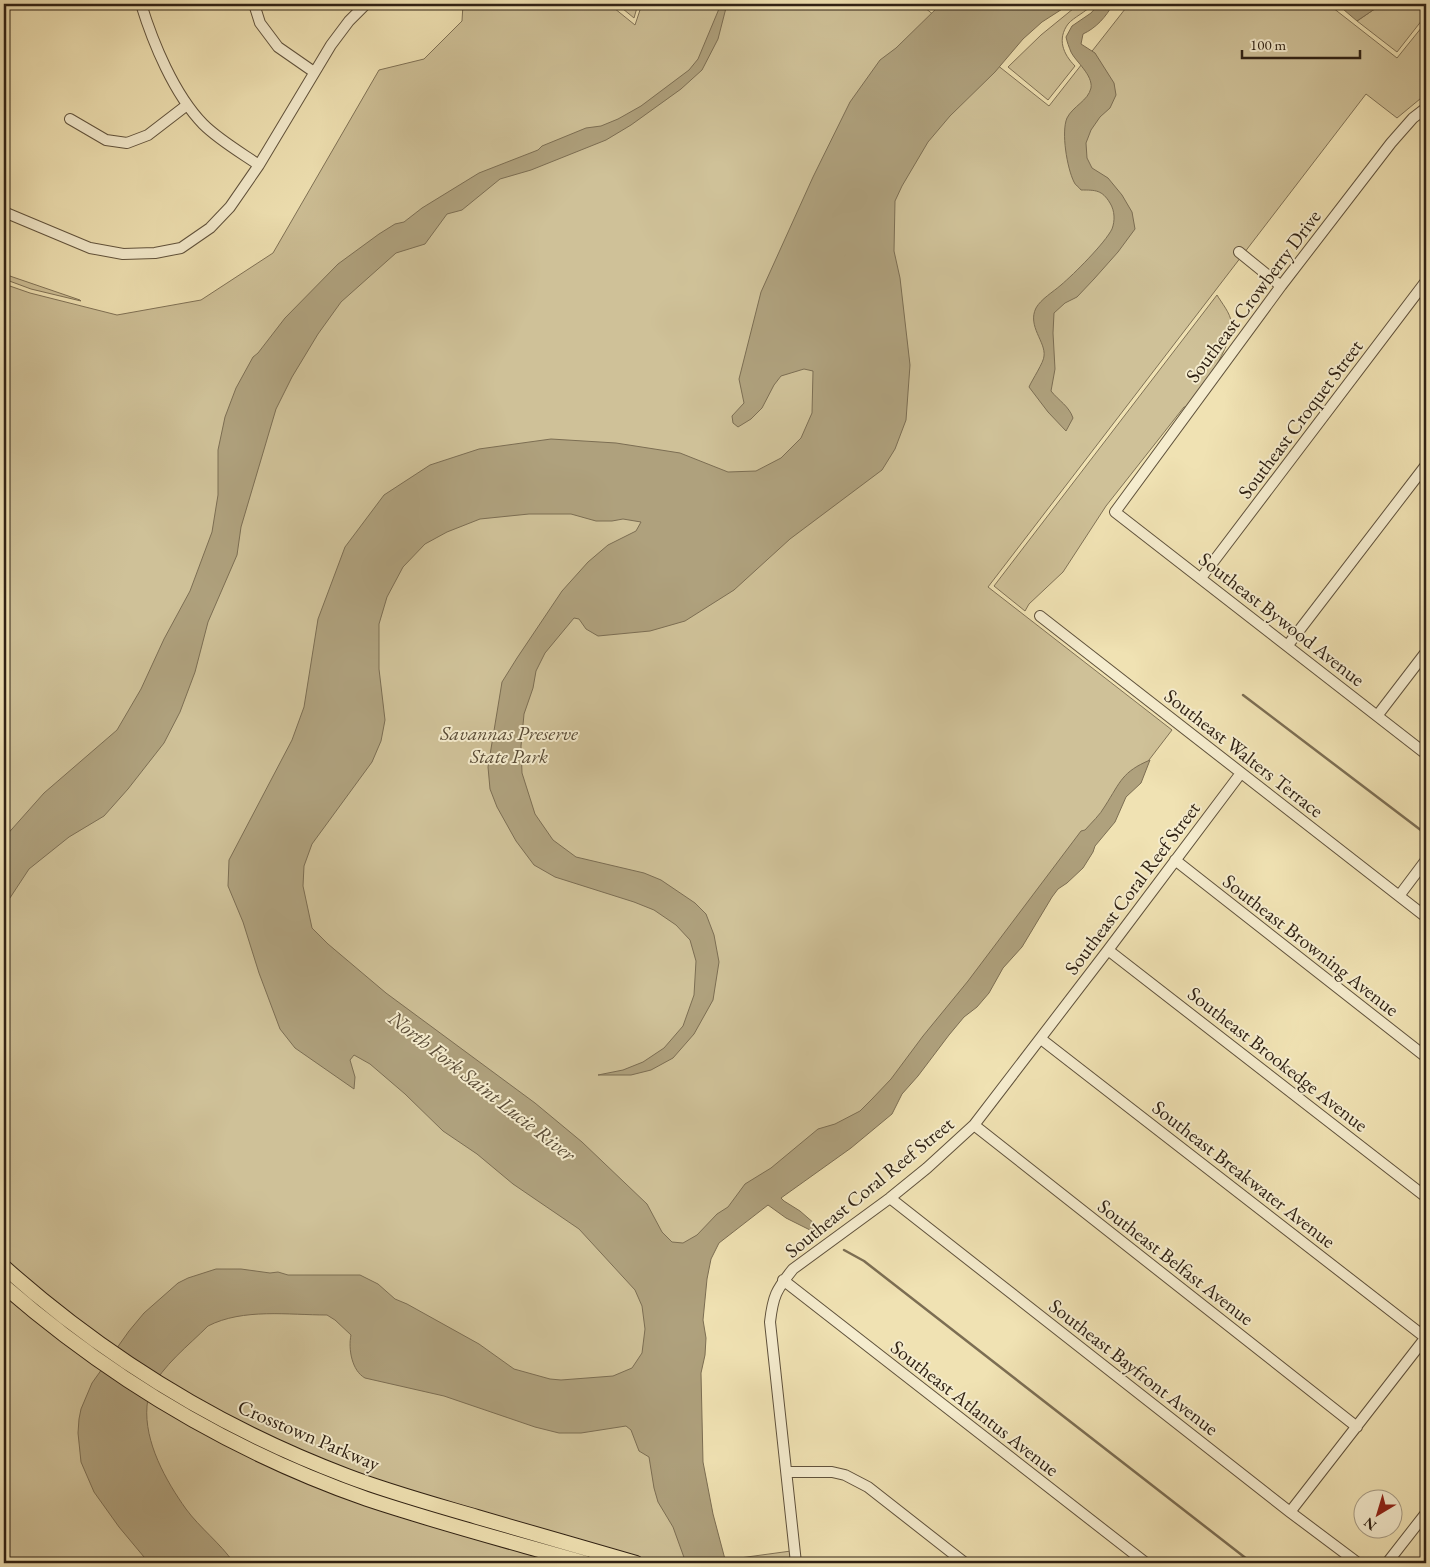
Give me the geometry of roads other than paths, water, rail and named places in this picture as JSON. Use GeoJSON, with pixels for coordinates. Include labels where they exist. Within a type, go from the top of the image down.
{"type":"FeatureCollection","features":[{"type":"Feature","properties":{"kind":"main road","name":"Crosstown Parkway"},"geometry":{"type":"LineString","coordinates":[[4,1267],[45,1303],[120,1358],[189,1401],[256,1437],[347,1476],[396,1493],[636,1563]]}},
{"type":"Feature","properties":{"kind":"main road","name":"Crosstown Parkway"},"geometry":{"type":"LineString","coordinates":[[4,1286],[64,1336],[116,1373],[160,1401],[245,1448],[367,1498],[585,1563]]}},
{"type":"Feature","properties":{"kind":"street"},"geometry":{"type":"LineString","coordinates":[[141,4],[164,63],[187,105],[203,125],[229,146],[259,165]]}},
{"type":"Feature","properties":{"kind":"street"},"geometry":{"type":"LineString","coordinates":[[254,4],[260,23],[278,47],[314,72]]}},
{"type":"Feature","properties":{"kind":"street"},"geometry":{"type":"LineString","coordinates":[[4,212],[90,248],[123,254],[155,253],[181,248],[210,228],[230,208],[259,165],[314,72],[349,21],[366,4]]}},
{"type":"Feature","properties":{"kind":"street"},"geometry":{"type":"LineString","coordinates":[[70,119],[106,140],[126,143],[148,135],[187,105]]}},
{"type":"Feature","properties":{"kind":"street","name":"Southeast Crowberry Drive"},"geometry":{"type":"LineString","coordinates":[[1115,512],[1281,286],[1391,142],[1412,118],[1426,108]]}},
{"type":"Feature","properties":{"kind":"street"},"geometry":{"type":"LineString","coordinates":[[1239,252],[1281,286]]}},
{"type":"Feature","properties":{"kind":"street","name":"Southeast Croquet Street"},"geometry":{"type":"LineString","coordinates":[[1201,578],[1426,281]]}},
{"type":"Feature","properties":{"kind":"street"},"geometry":{"type":"LineString","coordinates":[[1288,645],[1426,465]]}},
{"type":"Feature","properties":{"kind":"street","name":"Southeast Bywood Avenue"},"geometry":{"type":"LineString","coordinates":[[1115,512],[1426,754]]}},
{"type":"Feature","properties":{"kind":"street","name":"Southeast Walters Terrace"},"geometry":{"type":"LineString","coordinates":[[1040,616],[1426,917]]}},
{"type":"Feature","properties":{"kind":"street"},"geometry":{"type":"LineString","coordinates":[[1377,716],[1426,652]]}},
{"type":"Feature","properties":{"kind":"street","name":"Southeast Coral Reef Street"},"geometry":{"type":"LineString","coordinates":[[796,1563],[770,1322],[773,1299],[783,1280],[793,1269],[890,1198],[927,1168],[974,1124],[1041,1039],[1241,773]]}},
{"type":"Feature","properties":{"kind":"street","name":"Southeast Browning Avenue"},"geometry":{"type":"LineString","coordinates":[[1175,860],[1426,1057]]}},
{"type":"Feature","properties":{"kind":"street"},"geometry":{"type":"LineString","coordinates":[[1399,896],[1426,860]]}},
{"type":"Feature","properties":{"kind":"street","name":"Southeast Brookedge Avenue"},"geometry":{"type":"LineString","coordinates":[[1108,950],[1426,1197]]}},
{"type":"Feature","properties":{"kind":"street","name":"Southeast Breakwater Avenue"},"geometry":{"type":"LineString","coordinates":[[1041,1039],[1426,1337]]}},
{"type":"Feature","properties":{"kind":"street","name":"Southeast Belfast Avenue"},"geometry":{"type":"LineString","coordinates":[[974,1124],[1358,1427]]}},
{"type":"Feature","properties":{"kind":"street","name":"Southeast Bayfront Avenue"},"geometry":{"type":"LineString","coordinates":[[890,1198],[1290,1512],[1358,1563]]}},
{"type":"Feature","properties":{"kind":"street","name":"Southeast Atlantus Avenue"},"geometry":{"type":"LineString","coordinates":[[783,1280],[1146,1563]]}},
{"type":"Feature","properties":{"kind":"street"},"geometry":{"type":"LineString","coordinates":[[1290,1512],[1358,1427],[1426,1337]]}},
{"type":"Feature","properties":{"kind":"street"},"geometry":{"type":"LineString","coordinates":[[786,1472],[832,1472],[845,1475],[868,1487],[966,1563]]}},
{"type":"Feature","properties":{"kind":"street"},"geometry":{"type":"LineString","coordinates":[[1387,1563],[1426,1513]]}},
{"type":"Feature","properties":{"kind":"water"},"geometry":{"type":"Polygon","coordinates":[[[721,4],[727,4],[718,39],[702,70],[681,89],[631,125],[606,140],[531,170],[500,179],[462,210],[447,214],[425,244],[396,253],[341,302],[318,334],[292,377],[276,409],[241,527],[237,555],[208,622],[195,672],[180,712],[164,743],[104,816],[69,837],[29,869],[4,907],[4,838],[44,793],[117,730],[141,689],[164,639],[190,591],[212,532],[218,495],[218,450],[225,417],[236,388],[253,357],[285,318],[338,264],[379,234],[395,224],[404,222],[422,208],[479,173],[538,150],[542,146],[586,128],[601,126],[618,119],[641,106],[689,70],[698,59],[721,4]]]}},
{"type":"Feature","properties":{"kind":"water","name":"North Fork Saint Lucie River"},"geometry":{"type":"Polygon","coordinates":[[[941,4],[1070,4],[1042,22],[1023,39],[995,72],[950,116],[928,142],[895,201],[894,251],[900,278],[910,365],[906,420],[895,449],[882,470],[790,539],[734,590],[685,621],[650,631],[598,636],[586,629],[579,619],[574,618],[545,653],[536,671],[533,688],[524,714],[521,746],[522,773],[535,814],[553,840],[576,857],[644,873],[661,880],[695,903],[706,914],[714,935],[719,962],[713,1000],[694,1034],[673,1058],[651,1070],[631,1075],[598,1075],[623,1070],[643,1062],[664,1048],[683,1026],[694,995],[696,961],[690,940],[676,925],[654,910],[555,877],[534,865],[516,841],[497,807],[490,789],[488,767],[502,682],[562,591],[588,562],[608,545],[636,531],[641,522],[623,519],[596,521],[571,514],[529,514],[480,519],[447,532],[425,544],[403,567],[387,597],[379,624],[379,669],[385,720],[381,741],[372,762],[312,844],[304,866],[303,886],[312,928],[386,993],[535,1103],[582,1142],[647,1204],[662,1232],[672,1242],[683,1243],[697,1235],[717,1214],[728,1207],[745,1184],[771,1168],[818,1129],[835,1124],[860,1111],[872,1099],[891,1079],[968,981],[1081,831],[1085,830],[1101,812],[1123,778],[1133,769],[1150,760],[1141,783],[1126,797],[1115,822],[1095,846],[1083,868],[1058,889],[1052,897],[1022,947],[1003,968],[989,993],[977,1007],[964,1017],[949,1035],[902,1094],[892,1114],[851,1148],[781,1198],[800,1211],[823,1231],[818,1234],[786,1218],[768,1205],[719,1243],[711,1259],[707,1279],[703,1320],[706,1338],[705,1355],[701,1373],[703,1462],[713,1514],[726,1563],[686,1563],[673,1527],[658,1502],[649,1457],[639,1451],[631,1430],[626,1426],[581,1433],[559,1433],[535,1427],[444,1396],[365,1378],[357,1370],[352,1359],[351,1335],[335,1320],[327,1315],[266,1314],[236,1317],[208,1326],[169,1364],[155,1382],[148,1397],[147,1420],[149,1433],[164,1474],[197,1523],[234,1563],[149,1563],[119,1527],[94,1492],[81,1462],[78,1433],[79,1419],[81,1409],[92,1383],[129,1331],[144,1313],[178,1283],[188,1278],[216,1269],[278,1272],[288,1275],[360,1275],[378,1284],[395,1299],[479,1344],[514,1369],[550,1379],[561,1380],[613,1376],[632,1368],[642,1353],[645,1329],[642,1306],[635,1290],[579,1229],[513,1184],[477,1154],[443,1131],[405,1094],[370,1064],[354,1055],[350,1060],[355,1077],[354,1089],[295,1048],[280,1029],[259,973],[243,922],[228,886],[229,860],[292,740],[304,707],[318,619],[345,547],[384,495],[430,465],[479,449],[551,439],[616,443],[680,453],[728,472],[756,471],[781,458],[801,438],[812,413],[813,371],[804,369],[781,376],[762,408],[751,419],[738,427],[733,423],[732,416],[744,403],[739,379],[761,292],[813,177],[850,102],[880,60],[896,48],[941,4]]]}},
{"type":"Feature","properties":{"kind":"water"},"geometry":{"type":"Polygon","coordinates":[[[1099,4],[1113,4],[1100,22],[1083,34],[1081,44],[1095,53],[1114,83],[1116,95],[1110,108],[1100,117],[1091,130],[1086,143],[1087,158],[1092,168],[1108,178],[1122,195],[1132,212],[1135,229],[1118,252],[1077,297],[1065,303],[1054,313],[1055,369],[1051,391],[1066,407],[1073,418],[1066,431],[1048,412],[1029,387],[1044,356],[1035,327],[1034,315],[1036,308],[1041,302],[1081,266],[1108,235],[1113,226],[1113,209],[1104,195],[1095,191],[1081,190],[1071,176],[1065,141],[1067,118],[1087,96],[1091,88],[1089,78],[1073,56],[1066,37],[1072,26],[1091,13],[1099,4]]]}},
{"type":"Feature","properties":{"kind":"water"},"geometry":{"type":"Polygon","coordinates":[[[1337,4],[1382,4],[1357,21],[1337,4]]]}},
{"type":"Feature","properties":{"kind":"waterway"},"geometry":{"type":"LineString","coordinates":[[1243,695],[1422,831]]}},
{"type":"Feature","properties":{"kind":"waterway"},"geometry":{"type":"LineString","coordinates":[[844,1250],[864,1261],[1252,1563]]}},
{"type":"Feature","properties":{"kind":"park label","name":"Savannas Preserve State Park"},"geometry":{"type":"Point","coordinates":[509,744]}}]}
